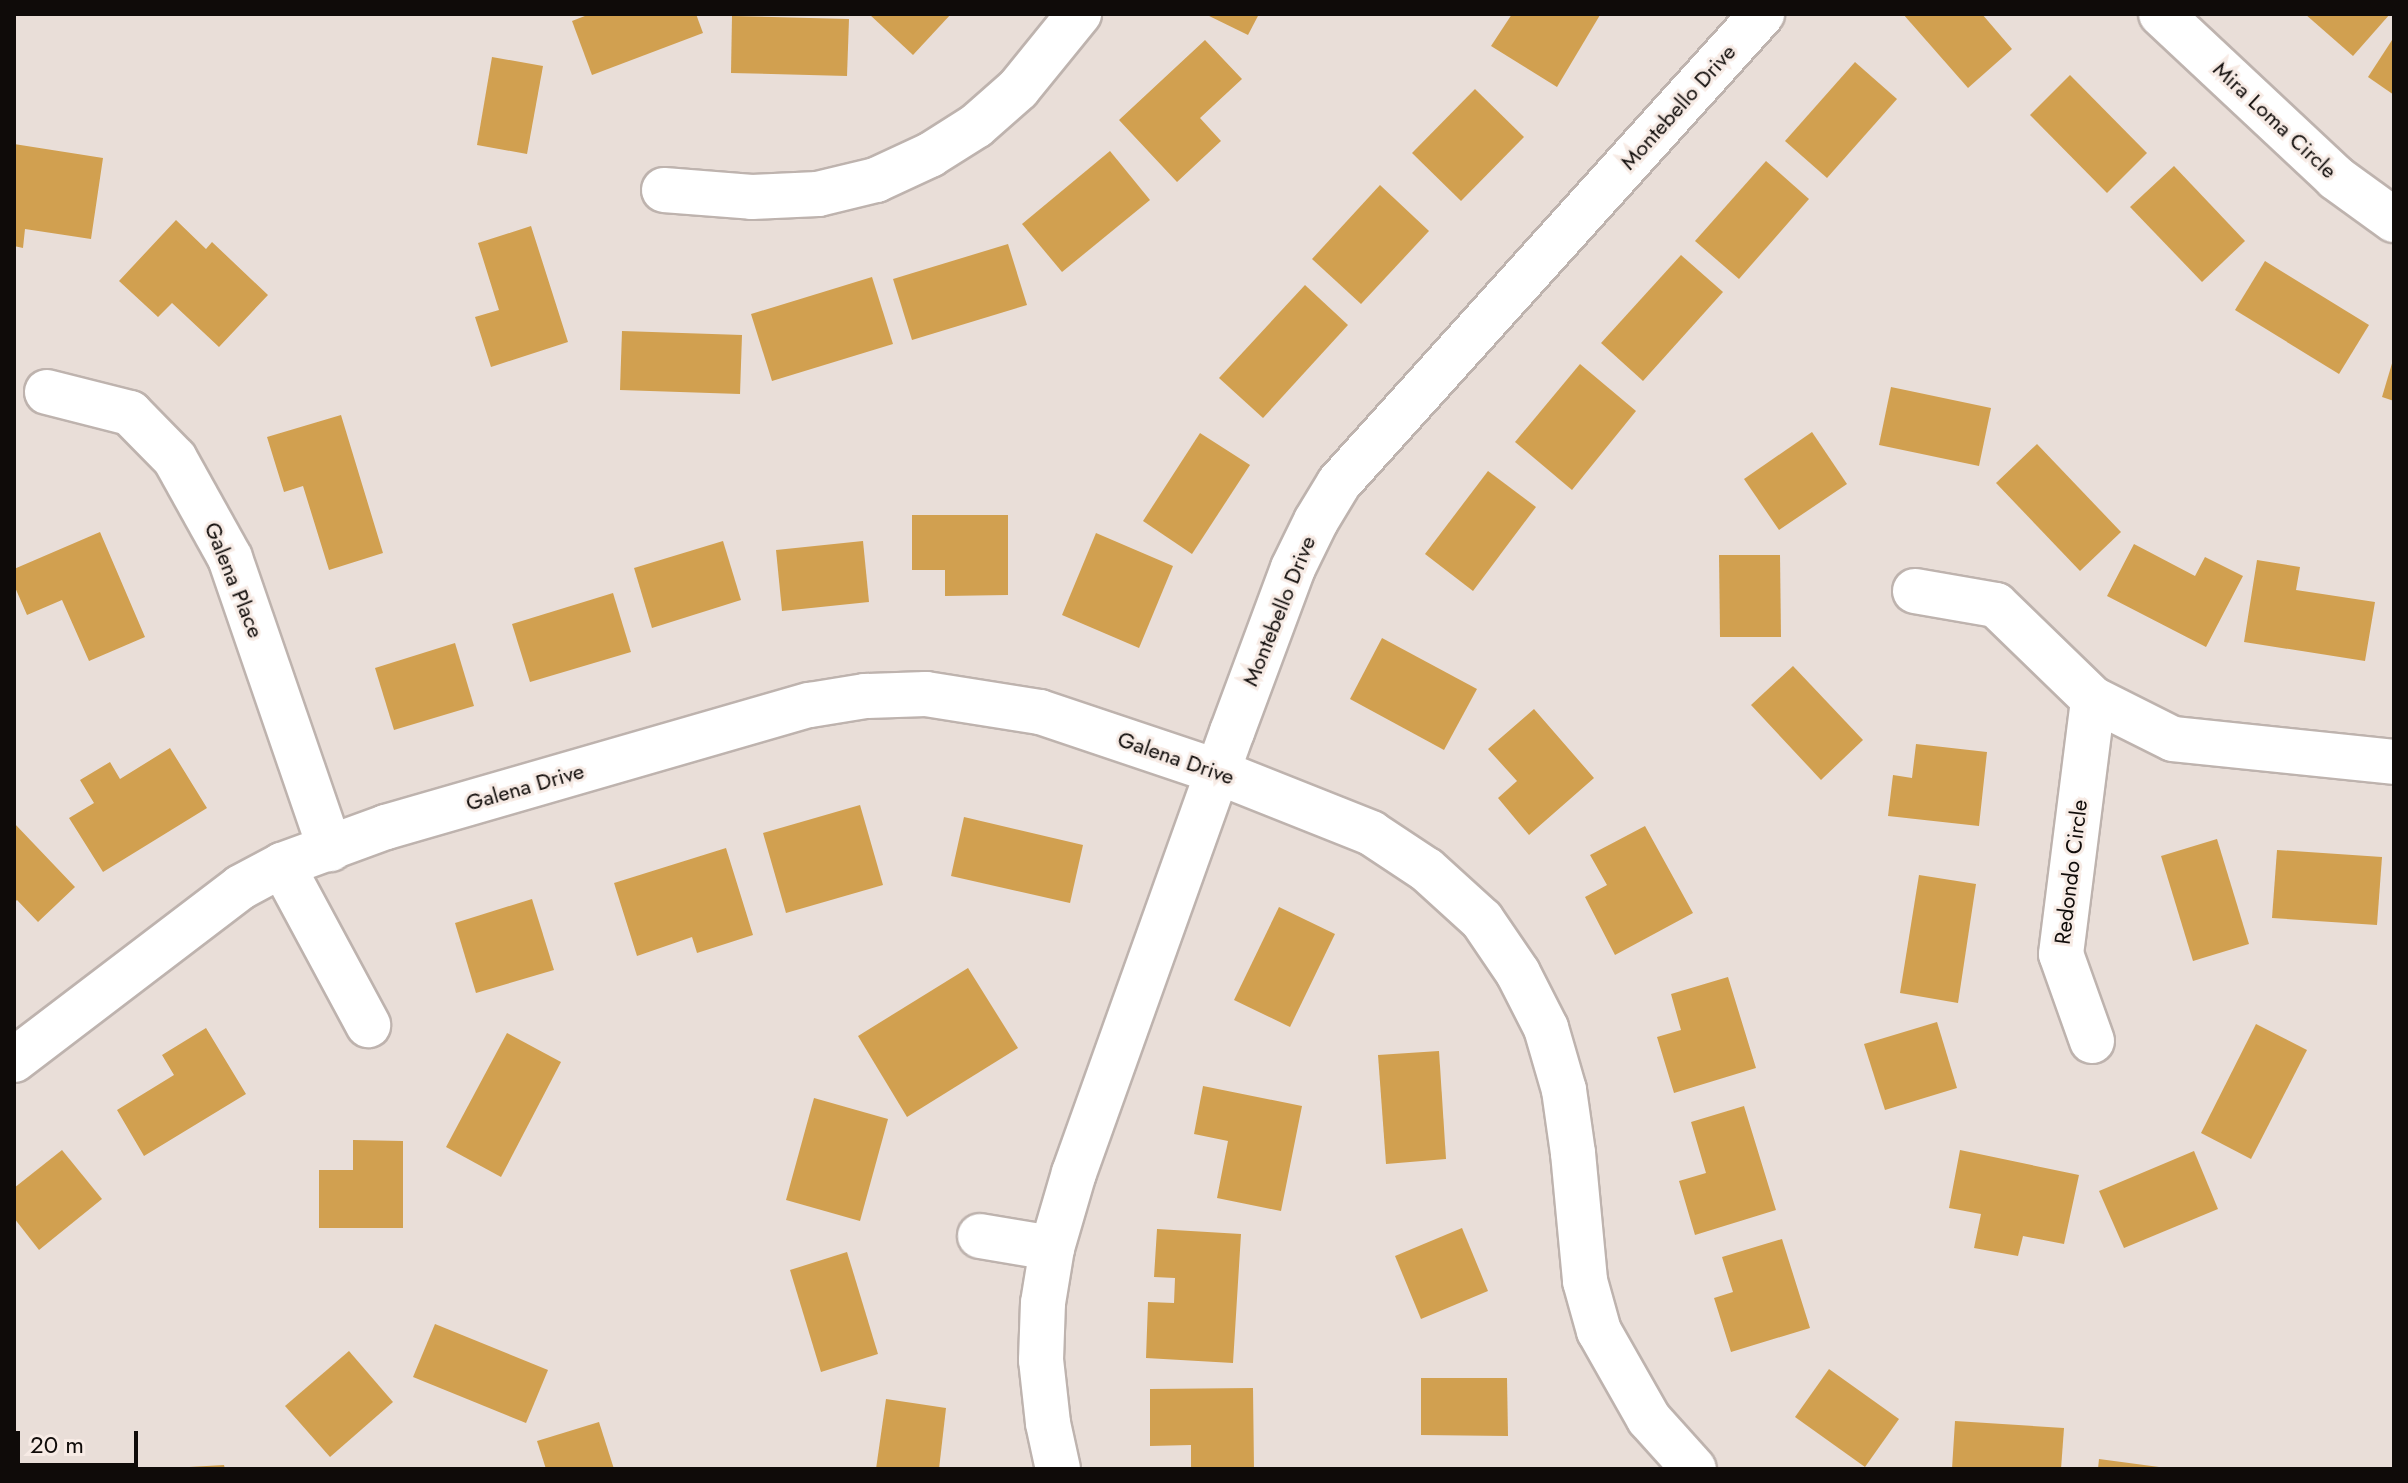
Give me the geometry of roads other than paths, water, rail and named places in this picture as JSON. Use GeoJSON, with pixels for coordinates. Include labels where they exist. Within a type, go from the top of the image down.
{"type":"FeatureCollection","features":[{"type":"Feature","properties":{"kind":"street"},"geometry":{"type":"LineString","coordinates":[[664,190],[752,197],[818,194],[876,180],[930,155],[976,126],[1018,89],[1079,14]]}},
{"type":"Feature","properties":{"kind":"street","name":"Montebello Drive"},"geometry":{"type":"LineString","coordinates":[[1058,1469],[1048,1423],[1041,1360],[1043,1303],[1052,1248],[1074,1173],[1293,568],[1339,483],[1762,14]]}},
{"type":"Feature","properties":{"kind":"street","name":"Mira Loma Circle"},"geometry":{"type":"LineString","coordinates":[[2161,14],[2336,178],[2394,220]]}},
{"type":"Feature","properties":{"kind":"street","name":"Galena Place"},"geometry":{"type":"LineString","coordinates":[[47,392],[130,413],[175,459],[230,558],[330,849]]}},
{"type":"Feature","properties":{"kind":"street"},"geometry":{"type":"LineString","coordinates":[[1915,591],[1996,605],[2093,699],[2173,739],[2394,762]]}},
{"type":"Feature","properties":{"kind":"street","name":"Galena Drive"},"geometry":{"type":"LineString","coordinates":[[14,1060],[241,887],[282,865],[386,827],[810,705],[865,696],[926,694],[1040,712],[1218,772],[1383,841],[1427,870],[1482,920],[1518,973],[1546,1028],[1564,1090],[1585,1281],[1599,1331],[1675,1463]]}},
{"type":"Feature","properties":{"kind":"street","name":"Redondo Circle"},"geometry":{"type":"LineString","coordinates":[[2092,1041],[2061,954],[2093,699]]}},
{"type":"Feature","properties":{"kind":"street"},"geometry":{"type":"LineString","coordinates":[[282,865],[368,1025]]}},
{"type":"Feature","properties":{"kind":"street"},"geometry":{"type":"LineString","coordinates":[[980,1236],[1052,1248]]}}]}
